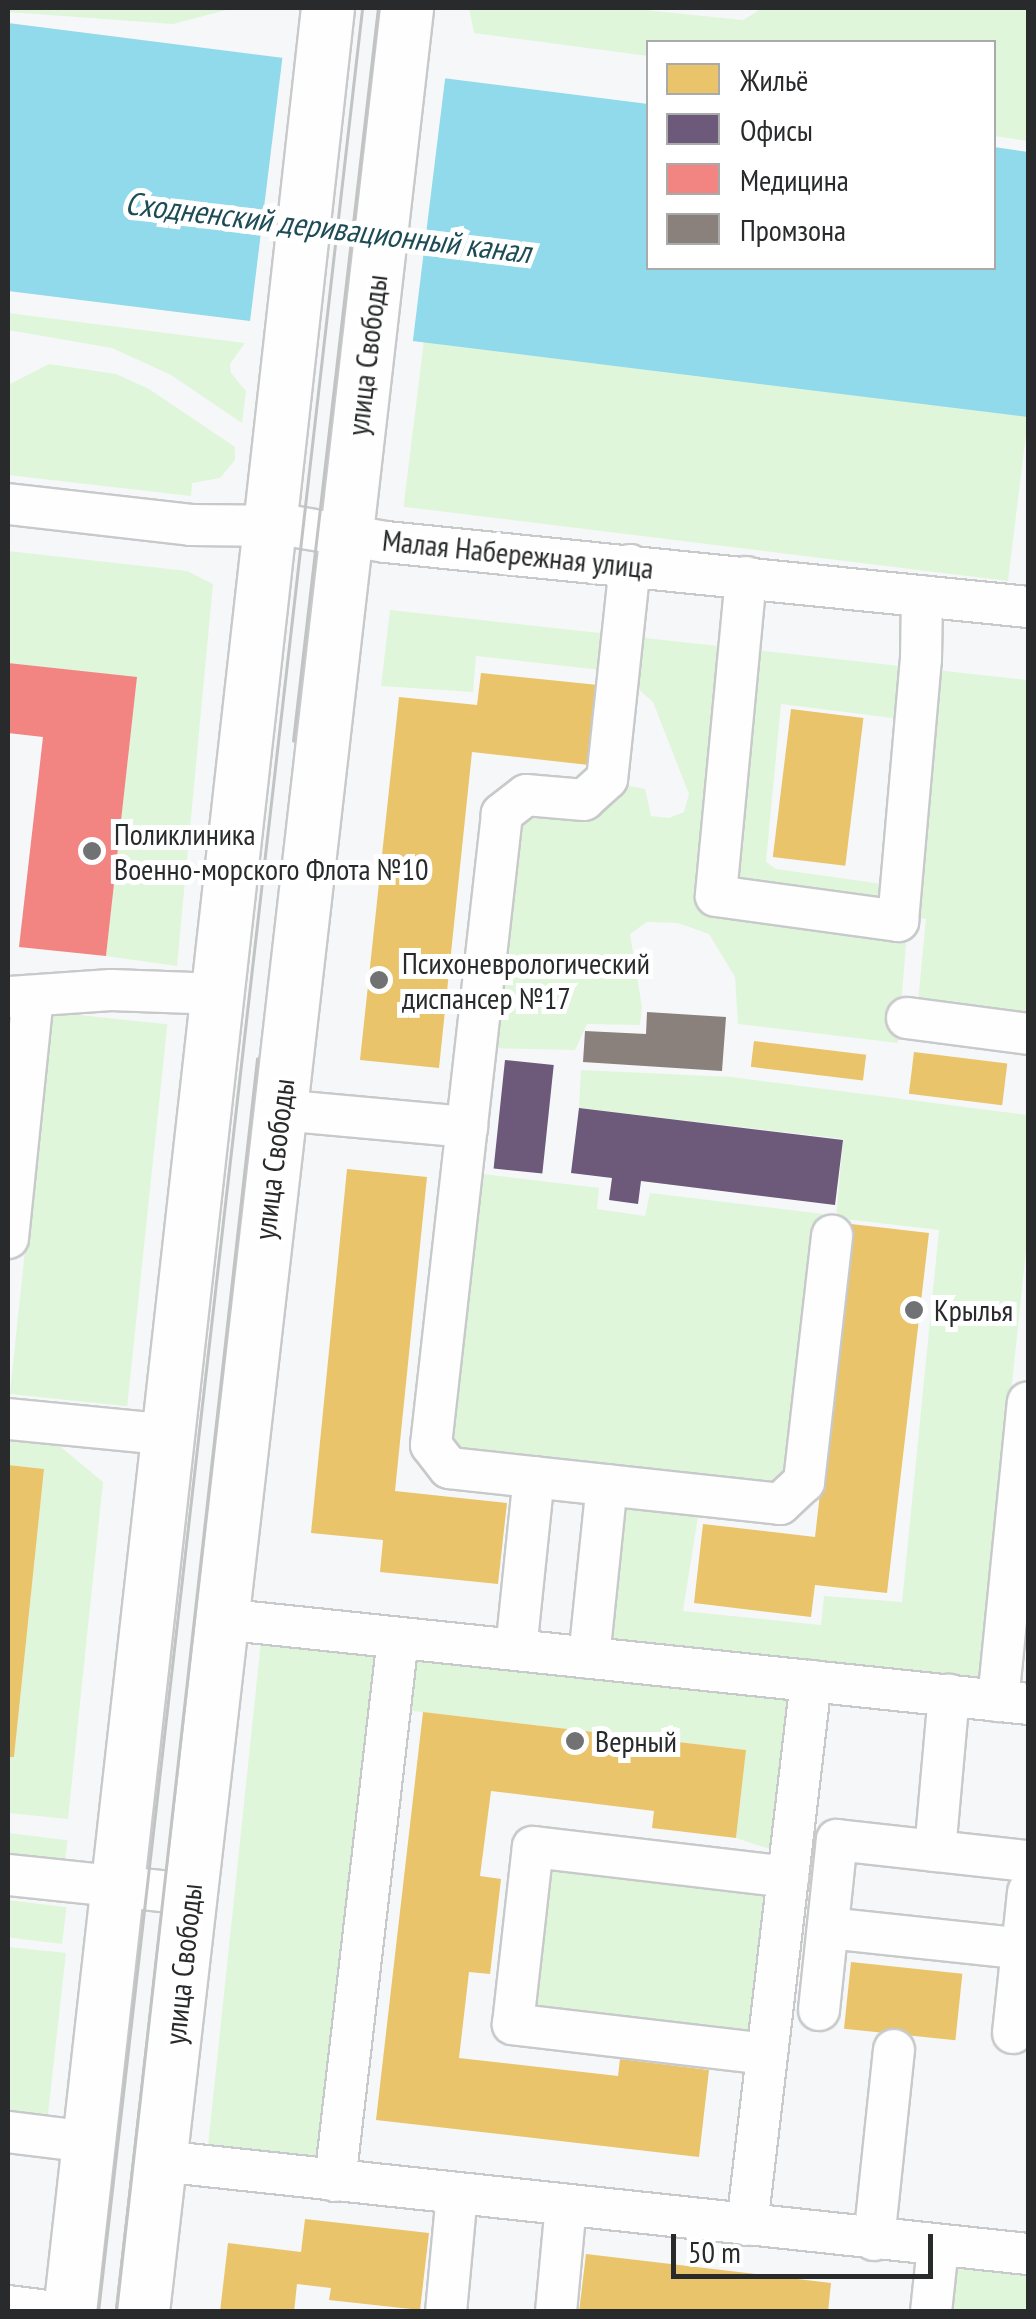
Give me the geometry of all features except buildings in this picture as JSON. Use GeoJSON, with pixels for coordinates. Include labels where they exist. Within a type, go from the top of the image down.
{"type":"FeatureCollection","features":[{"type":"Feature","properties":{"kind":"main road"},"geometry":{"type":"LineString","coordinates":[[70,2312],[328,14]]}},
{"type":"Feature","properties":{"kind":"main road","name":"улица Свободы"},"geometry":{"type":"LineString","coordinates":[[143,2312],[406,18]]}},
{"type":"Feature","properties":{"kind":"street","name":"Малая Набережная улица"},"geometry":{"type":"LineString","coordinates":[[8,504],[191,525],[272,526],[1028,607]]}},
{"type":"Feature","properties":{"kind":"street"},"geometry":{"type":"LineString","coordinates":[[630,565],[607,779],[584,800],[526,794],[502,814],[431,1445],[450,1468],[780,1504],[804,1482],[832,1236]]}},
{"type":"Feature","properties":{"kind":"street"},"geometry":{"type":"LineString","coordinates":[[746,577],[716,896],[898,921],[921,660],[922,596]]}},
{"type":"Feature","properties":{"kind":"street"},"geometry":{"type":"LineString","coordinates":[[8,1238],[20,997],[111,990],[220,994]]}},
{"type":"Feature","properties":{"kind":"street"},"geometry":{"type":"LineString","coordinates":[[907,1018],[1028,1034]]}},
{"type":"Feature","properties":{"kind":"street"},"geometry":{"type":"LineString","coordinates":[[279,1110],[467,1126]]}},
{"type":"Feature","properties":{"kind":"street"},"geometry":{"type":"LineString","coordinates":[[221,1619],[1013,1702],[1028,1403]]}},
{"type":"Feature","properties":{"kind":"street"},"geometry":{"type":"LineString","coordinates":[[8,1419],[170,1435]]}},
{"type":"Feature","properties":{"kind":"street"},"geometry":{"type":"LineString","coordinates":[[516,1650],[534,1478]]}},
{"type":"Feature","properties":{"kind":"street"},"geometry":{"type":"LineString","coordinates":[[589,1658],[607,1485]]}},
{"type":"Feature","properties":{"kind":"street"},"geometry":{"type":"LineString","coordinates":[[335,2181],[398,1638]]}},
{"type":"Feature","properties":{"kind":"street"},"geometry":{"type":"LineString","coordinates":[[747,2225],[811,1681]]}},
{"type":"Feature","properties":{"kind":"street"},"geometry":{"type":"LineString","coordinates":[[935,1851],[949,1695]]}},
{"type":"Feature","properties":{"kind":"street"},"geometry":{"type":"LineString","coordinates":[[819,2010],[837,1840],[1028,1861]]}},
{"type":"Feature","properties":{"kind":"street"},"geometry":{"type":"LineString","coordinates":[[768,2054],[513,2024],[517,1985],[534,1848],[788,1877]]}},
{"type":"Feature","properties":{"kind":"street"},"geometry":{"type":"LineString","coordinates":[[8,1875],[190,1894]]}},
{"type":"Feature","properties":{"kind":"street"},"geometry":{"type":"LineString","coordinates":[[1013,2032],[1028,1892]]}},
{"type":"Feature","properties":{"kind":"street"},"geometry":{"type":"LineString","coordinates":[[828,1928],[1022,1949]]}},
{"type":"Feature","properties":{"kind":"street"},"geometry":{"type":"LineString","coordinates":[[874,2240],[894,2050]]}},
{"type":"Feature","properties":{"kind":"street"},"geometry":{"type":"LineString","coordinates":[[8,2132],[90,2142]]}},
{"type":"Feature","properties":{"kind":"street"},"geometry":{"type":"LineString","coordinates":[[160,2162],[1028,2254]]}},
{"type":"Feature","properties":{"kind":"street"},"geometry":{"type":"LineString","coordinates":[[446,2312],[457,2194]]}},
{"type":"Feature","properties":{"kind":"street"},"geometry":{"type":"LineString","coordinates":[[556,2312],[566,2205]]}},
{"type":"Feature","properties":{"kind":"street"},"geometry":{"type":"LineString","coordinates":[[931,2312],[938,2246]]}},
{"type":"Feature","properties":{"kind":"street"},"geometry":{"type":"LineString","coordinates":[[8,2306],[55,2312]]}},
{"type":"Feature","properties":{"kind":"green space"},"geometry":{"type":"Polygon","coordinates":[[[8,8],[234,8],[173,24],[8,12],[8,8]]]}},
{"type":"Feature","properties":{"kind":"green space"},"geometry":{"type":"Polygon","coordinates":[[[469,8],[625,8],[743,20],[763,8],[1028,8],[1028,141],[996,136],[996,40],[646,40],[646,56],[474,33],[469,8]]]}},
{"type":"Feature","properties":{"kind":"green space"},"geometry":{"type":"Polygon","coordinates":[[[8,313],[245,343],[230,364],[231,373],[246,391],[242,423],[171,375],[112,348],[8,330],[8,313]]]}},
{"type":"Feature","properties":{"kind":"green space"},"geometry":{"type":"Polygon","coordinates":[[[424,340],[1028,414],[1008,581],[404,507],[424,340]]]}},
{"type":"Feature","properties":{"kind":"green space"},"geometry":{"type":"Polygon","coordinates":[[[49,364],[116,374],[149,389],[235,447],[235,460],[220,478],[192,483],[191,496],[8,475],[8,385],[49,364]]]}},
{"type":"Feature","properties":{"kind":"green space"},"geometry":{"type":"Polygon","coordinates":[[[8,551],[187,571],[213,584],[177,966],[106,956],[137,678],[8,663],[8,551]]]}},
{"type":"Feature","properties":{"kind":"green space"},"geometry":{"type":"Polygon","coordinates":[[[390,610],[1028,680],[1028,1027],[917,1012],[926,919],[907,915],[925,722],[781,704],[766,862],[776,869],[890,885],[907,932],[898,1043],[738,1024],[735,977],[709,934],[678,923],[647,922],[630,934],[642,1007],[640,1025],[587,1024],[575,1050],[491,1048],[512,822],[619,784],[645,789],[651,816],[669,818],[684,812],[689,794],[653,702],[619,672],[476,656],[473,692],[381,686],[390,610]]]}},
{"type":"Feature","properties":{"kind":"green space"},"geometry":{"type":"Polygon","coordinates":[[[50,1012],[167,1024],[127,1406],[10,1394],[50,1012]]]}},
{"type":"Feature","properties":{"kind":"green space"},"geometry":{"type":"Polygon","coordinates":[[[581,1070],[731,1077],[1028,1115],[1028,1231],[980,1689],[597,1648],[612,1495],[700,1504],[683,1611],[821,1625],[824,1596],[902,1602],[939,1230],[836,1218],[843,1139],[579,1108],[581,1070]]]}},
{"type":"Feature","properties":{"kind":"green space"},"geometry":{"type":"Polygon","coordinates":[[[475,1173],[599,1188],[597,1209],[645,1216],[650,1193],[823,1214],[792,1474],[770,1491],[455,1457],[444,1436],[475,1173]]]}},
{"type":"Feature","properties":{"kind":"green space"},"geometry":{"type":"Polygon","coordinates":[[[8,1438],[56,1443],[103,1482],[68,1819],[8,1813],[8,1757],[14,1757],[44,1469],[8,1465],[8,1438]]]}},
{"type":"Feature","properties":{"kind":"green space"},"geometry":{"type":"Polygon","coordinates":[[[262,1632],[390,1645],[335,2172],[207,2158],[262,1632]]]}},
{"type":"Feature","properties":{"kind":"green space"},"geometry":{"type":"Polygon","coordinates":[[[403,1645],[802,1687],[785,1854],[736,1838],[746,1750],[396,1709],[403,1645]]]}},
{"type":"Feature","properties":{"kind":"green space"},"geometry":{"type":"Polygon","coordinates":[[[8,1833],[68,1840],[63,1876],[8,1869],[8,1833]]]}},
{"type":"Feature","properties":{"kind":"green space"},"geometry":{"type":"Polygon","coordinates":[[[539,1852],[773,1881],[753,2049],[518,2020],[539,1852]]]}},
{"type":"Feature","properties":{"kind":"green space"},"geometry":{"type":"Polygon","coordinates":[[[8,1900],[67,1907],[62,1944],[8,1937],[8,1900]]]}},
{"type":"Feature","properties":{"kind":"green space"},"geometry":{"type":"Polygon","coordinates":[[[8,1947],[66,1953],[46,2132],[8,2128],[8,1947]]]}},
{"type":"Feature","properties":{"kind":"green space"},"geometry":{"type":"Polygon","coordinates":[[[944,2254],[1028,2263],[1028,2311],[939,2312],[944,2254]]]}},
{"type":"Feature","properties":{"kind":"water","name":"Сходненский деривационный канал"},"geometry":{"type":"Polygon","coordinates":[[[8,23],[646,104],[646,270],[996,270],[996,147],[1028,152],[1028,417],[8,291],[8,23]]]}},
{"type":"Feature","properties":{"kind":"pier"},"geometry":{"type":"Polygon","coordinates":[[[283,53],[446,73],[412,345],[250,325],[283,53]]]}},
{"type":"Feature","properties":{"kind":"tram line"},"geometry":{"type":"LineString","coordinates":[[98,2312],[362,8]]}},
{"type":"Feature","properties":{"kind":"tram line"},"geometry":{"type":"LineString","coordinates":[[293,741],[378,8]]}},
{"type":"Feature","properties":{"kind":"tram line"},"geometry":{"type":"LineString","coordinates":[[116,2312],[257,1059]]}},
{"type":"Feature","properties":{"kind":"place","name":"Поликлиника Военно-морского Флота №10"},"geometry":{"type":"Point","coordinates":[92,851]}},
{"type":"Feature","properties":{"kind":"place","name":"Психоневрологический диспансер №17"},"geometry":{"type":"Point","coordinates":[379,980]}},
{"type":"Feature","properties":{"kind":"place","name":"Крылья"},"geometry":{"type":"Point","coordinates":[914,1310]}},
{"type":"Feature","properties":{"kind":"place","name":"Верный"},"geometry":{"type":"Point","coordinates":[575,1741]}}]}
